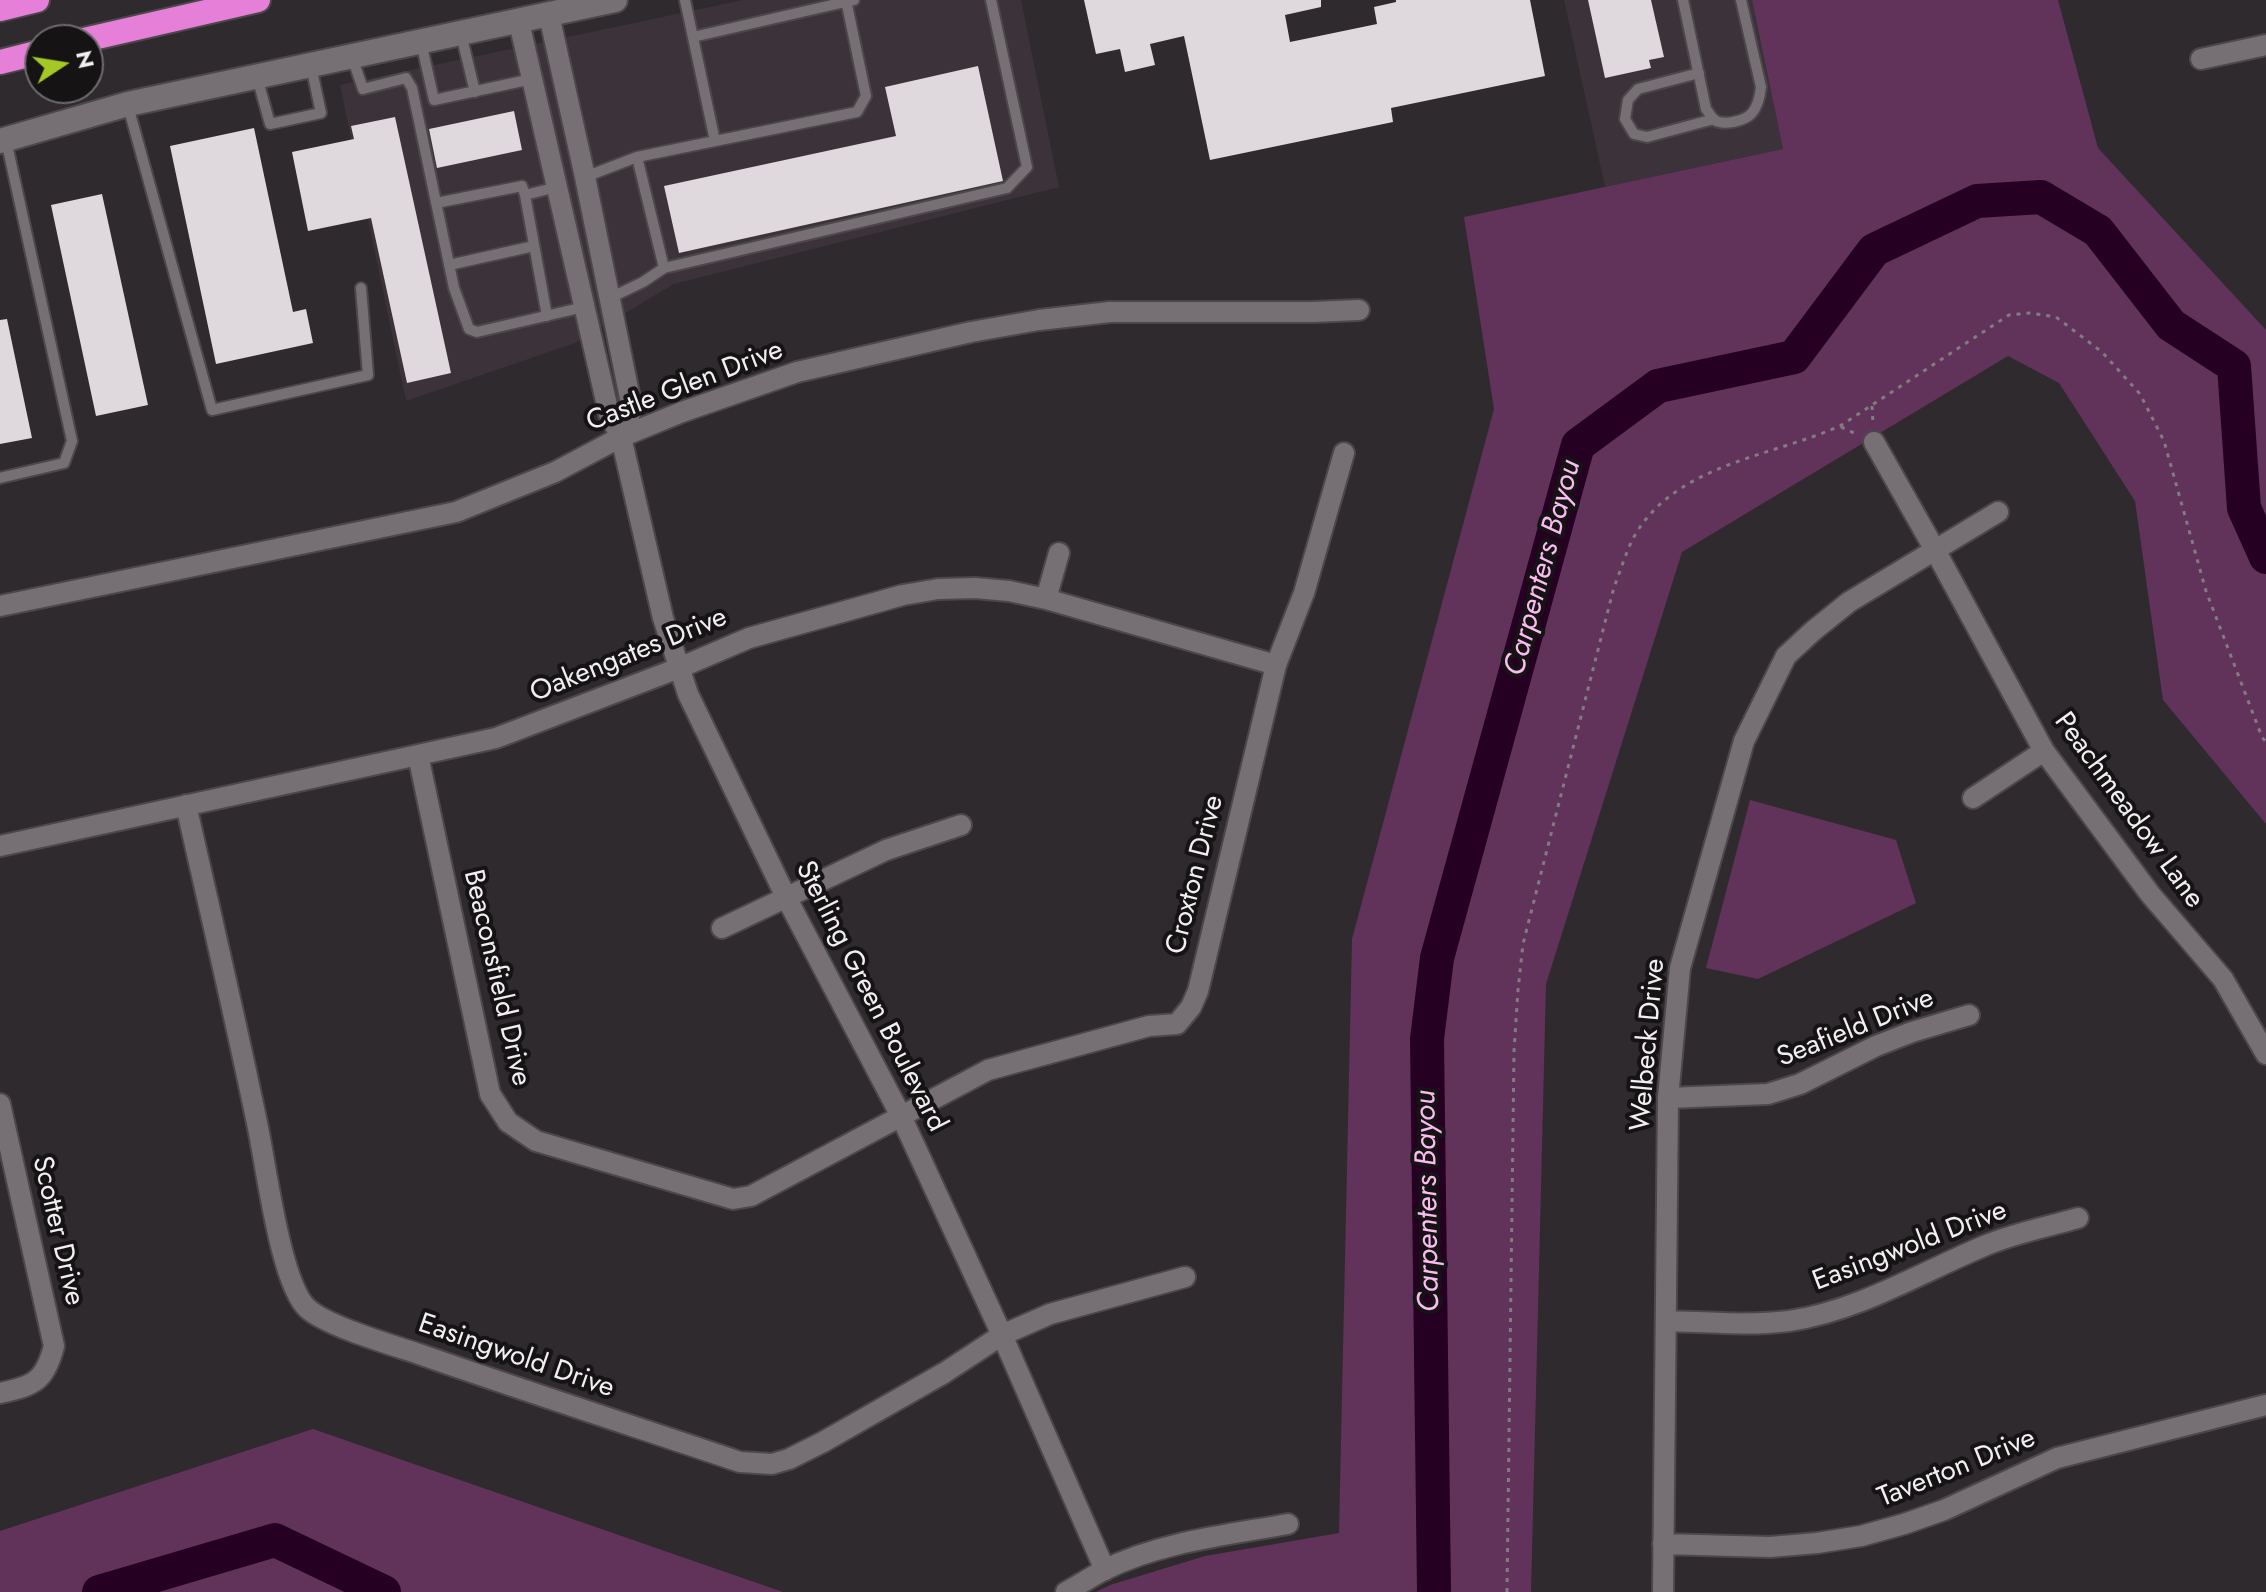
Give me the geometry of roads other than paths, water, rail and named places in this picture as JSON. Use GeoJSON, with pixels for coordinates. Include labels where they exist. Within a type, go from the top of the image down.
{"type":"FeatureCollection","features":[{"type":"Feature","properties":{"kind":"highway"},"geometry":{"type":"LineString","coordinates":[[0,9],[37,0]]}},
{"type":"Feature","properties":{"kind":"highway"},"geometry":{"type":"LineString","coordinates":[[104,35],[258,0]]}},
{"type":"Feature","properties":{"kind":"highway"},"geometry":{"type":"LineString","coordinates":[[0,62],[24,56]]}},
{"type":"Feature","properties":{"kind":"main road"},"geometry":{"type":"LineString","coordinates":[[3,140],[128,104],[615,0]]}},
{"type":"Feature","properties":{"kind":"street","name":"Sterling Green Boulevard"},"geometry":{"type":"LineString","coordinates":[[549,15],[632,408],[621,437]]}},
{"type":"Feature","properties":{"kind":"street","name":"Sterling Green Boulevard"},"geometry":{"type":"LineString","coordinates":[[519,22],[609,414],[621,437],[663,618],[688,694],[786,897],[901,1116],[1105,1570]]}},
{"type":"Feature","properties":{"kind":"street"},"geometry":{"type":"LineString","coordinates":[[2201,59],[2266,45]]}},
{"type":"Feature","properties":{"kind":"street"},"geometry":{"type":"LineString","coordinates":[[584,307],[610,298]]}},
{"type":"Feature","properties":{"kind":"street","name":"Castle Glen Drive"},"geometry":{"type":"LineString","coordinates":[[0,606],[456,512],[555,472],[621,437],[682,412],[797,372],[860,356],[998,327],[1110,312],[1359,310]]}},
{"type":"Feature","properties":{"kind":"street","name":"Peachmeadow Lane"},"geometry":{"type":"LineString","coordinates":[[1874,442],[2044,751],[2150,894],[2223,979],[2266,1054]]}},
{"type":"Feature","properties":{"kind":"street","name":"Croxton Drive"},"geometry":{"type":"LineString","coordinates":[[901,1116],[988,1070],[1149,1026],[1177,1024],[1191,1007],[1198,991],[1276,665],[1304,593],[1344,453]]}},
{"type":"Feature","properties":{"kind":"street"},"geometry":{"type":"LineString","coordinates":[[1935,550],[1998,512]]}},
{"type":"Feature","properties":{"kind":"street","name":"Welbeck Drive"},"geometry":{"type":"LineString","coordinates":[[1663,1592],[1668,1098],[1680,968],[1744,741],[1786,656],[1849,602],[1935,550]]}},
{"type":"Feature","properties":{"kind":"street"},"geometry":{"type":"LineString","coordinates":[[1046,599],[1059,553]]}},
{"type":"Feature","properties":{"kind":"street","name":"Oakengates Drive"},"geometry":{"type":"LineString","coordinates":[[0,846],[496,738],[749,638],[903,595],[938,589],[1009,591],[1046,599],[1276,665]]}},
{"type":"Feature","properties":{"kind":"street"},"geometry":{"type":"LineString","coordinates":[[1973,798],[2044,751]]}},
{"type":"Feature","properties":{"kind":"street","name":"Beaconsfield Drive"},"geometry":{"type":"LineString","coordinates":[[418,755],[490,1094],[508,1122],[536,1141],[733,1199],[751,1196],[901,1116]]}},
{"type":"Feature","properties":{"kind":"street","name":"Easingwold Drive"},"geometry":{"type":"LineString","coordinates":[[186,805],[258,1125],[280,1242],[293,1285],[306,1308],[320,1317],[487,1378],[740,1462],[772,1464],[823,1442],[944,1373],[1002,1335],[1050,1314],[1185,1277]]}},
{"type":"Feature","properties":{"kind":"street"},"geometry":{"type":"LineString","coordinates":[[722,928],[886,850],[961,825]]}},
{"type":"Feature","properties":{"kind":"street","name":"Seafield Drive"},"geometry":{"type":"LineString","coordinates":[[1668,1098],[1768,1094],[1800,1084],[1876,1046],[1969,1015]]}},
{"type":"Feature","properties":{"kind":"street","name":"Scotter Drive"},"geometry":{"type":"LineString","coordinates":[[0,1104],[54,1346],[48,1369],[27,1387],[0,1393]]}},
{"type":"Feature","properties":{"kind":"street","name":"Easingwold Drive"},"geometry":{"type":"LineString","coordinates":[[1666,1321],[1790,1321],[1871,1298],[1988,1244],[2078,1218]]}},
{"type":"Feature","properties":{"kind":"street","name":"Taverton Drive"},"geometry":{"type":"LineString","coordinates":[[1663,1544],[1770,1547],[1861,1536],[1944,1510],[2057,1458],[2266,1405]]}},
{"type":"Feature","properties":{"kind":"street"},"geometry":{"type":"LineString","coordinates":[[1066,1592],[1132,1559],[1189,1542],[1288,1524]]}},
{"type":"Feature","properties":{"kind":"lane"},"geometry":{"type":"LineString","coordinates":[[685,0],[715,141]]}},
{"type":"Feature","properties":{"kind":"lane"},"geometry":{"type":"LineString","coordinates":[[610,298],[664,268],[1007,188],[1027,167],[991,0]]}},
{"type":"Feature","properties":{"kind":"lane"},"geometry":{"type":"LineString","coordinates":[[1683,0],[1706,109],[1714,119],[1726,123],[1752,115],[1761,87],[1741,0]]}},
{"type":"Feature","properties":{"kind":"lane"},"geometry":{"type":"LineString","coordinates":[[585,177],[637,157],[857,112],[866,96],[848,1],[693,37]]}},
{"type":"Feature","properties":{"kind":"lane"},"geometry":{"type":"LineString","coordinates":[[461,34],[475,92]]}},
{"type":"Feature","properties":{"kind":"lane"},"geometry":{"type":"LineString","coordinates":[[421,42],[434,100],[532,79]]}},
{"type":"Feature","properties":{"kind":"lane"},"geometry":{"type":"LineString","coordinates":[[352,57],[363,89],[406,78],[412,88],[454,288],[469,329],[477,332],[584,307]]}},
{"type":"Feature","properties":{"kind":"lane"},"geometry":{"type":"LineString","coordinates":[[257,77],[270,124],[321,113],[311,65]]}},
{"type":"Feature","properties":{"kind":"lane"},"geometry":{"type":"LineString","coordinates":[[1699,73],[1638,89],[1628,100],[1625,119],[1634,134],[1647,137],[1714,119]]}},
{"type":"Feature","properties":{"kind":"lane"},"geometry":{"type":"LineString","coordinates":[[128,104],[212,410],[368,375],[361,288]]}},
{"type":"Feature","properties":{"kind":"lane"},"geometry":{"type":"LineString","coordinates":[[0,478],[64,463],[72,441],[3,140]]}},
{"type":"Feature","properties":{"kind":"lane"},"geometry":{"type":"LineString","coordinates":[[637,157],[664,268]]}},
{"type":"Feature","properties":{"kind":"lane"},"geometry":{"type":"LineString","coordinates":[[436,203],[522,186],[547,316]]}},
{"type":"Feature","properties":{"kind":"lane"},"geometry":{"type":"LineString","coordinates":[[525,195],[557,187]]}},
{"type":"Feature","properties":{"kind":"lane"},"geometry":{"type":"LineString","coordinates":[[449,265],[534,246]]}},
{"type":"Feature","properties":{"kind":"waterway","name":"Carpenters Bayou"},"geometry":{"type":"LineString","coordinates":[[1434,1592],[1427,1039],[1437,958],[1578,445],[1658,386],[1794,357],[1874,250],[1977,201],[2041,197],[2098,231],[2171,325],[2234,366],[2244,508],[2266,557]]}},
{"type":"Feature","properties":{"kind":"waterway","name":"Carpenters Bayou"},"geometry":{"type":"LineString","coordinates":[[99,1592],[275,1540],[384,1592]]}}]}
